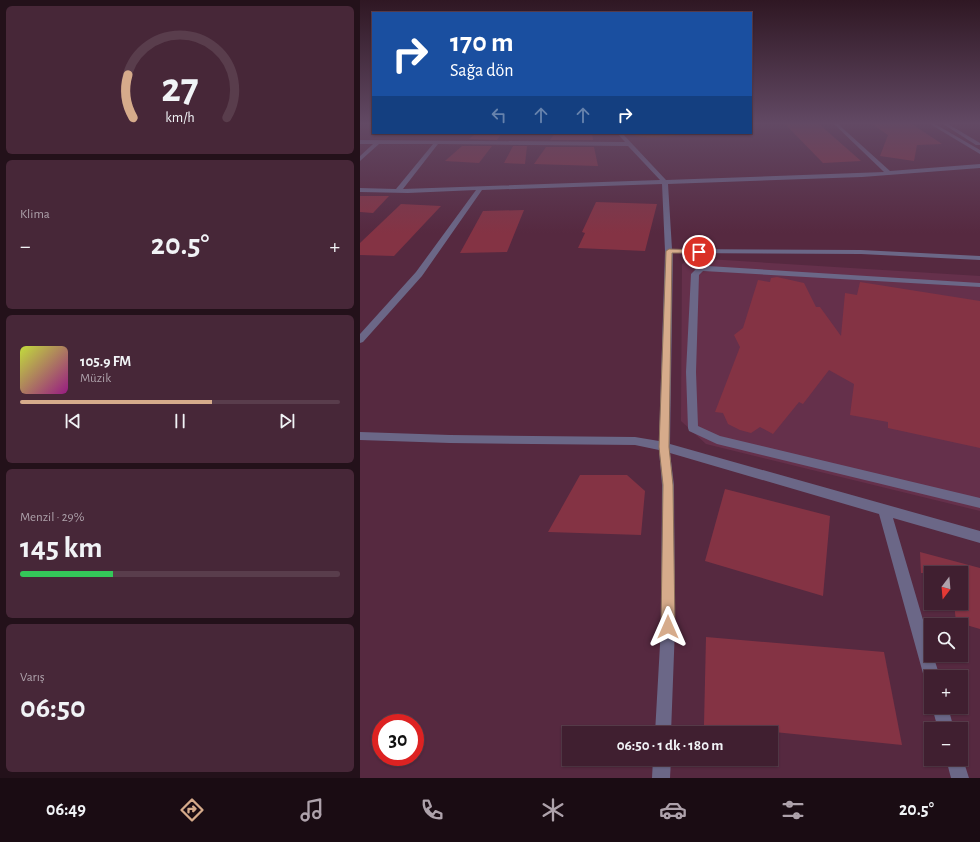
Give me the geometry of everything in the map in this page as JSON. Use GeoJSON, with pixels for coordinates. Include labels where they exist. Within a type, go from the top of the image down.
{"type":"FeatureCollection","features":[{"type":"Feature","properties":{"kind":"street"},"geometry":{"type":"LineString","coordinates":[[398,191],[423,160]]}},
{"type":"Feature","properties":{"kind":"street"},"geometry":{"type":"LineString","coordinates":[[644,160],[665,182],[669,251],[664,447],[668,485],[668,627],[663,726]]}},
{"type":"Feature","properties":{"kind":"street"},"geometry":{"type":"LineString","coordinates":[[875,160],[889,173]]}},
{"type":"Feature","properties":{"kind":"street"},"geometry":{"type":"LineString","coordinates":[[360,190],[398,191],[480,189],[665,182],[889,173],[980,166]]}},
{"type":"Feature","properties":{"kind":"street"},"geometry":{"type":"LineString","coordinates":[[360,340],[419,274],[480,189]]}},
{"type":"Feature","properties":{"kind":"street"},"geometry":{"type":"LineString","coordinates":[[669,251],[861,252],[980,258]]}},
{"type":"Feature","properties":{"kind":"street"},"geometry":{"type":"LineString","coordinates":[[980,285],[708,268],[701,269],[695,274],[691,372],[693,428],[717,440],[980,503]]}},
{"type":"Feature","properties":{"kind":"street"},"geometry":{"type":"LineString","coordinates":[[360,436],[450,439],[635,441],[664,447],[980,537]]}},
{"type":"Feature","properties":{"kind":"street"},"geometry":{"type":"LineString","coordinates":[[884,509],[930,670]]}},
{"type":"Feature","properties":{"kind":"street"},"geometry":{"type":"LineString","coordinates":[[661,778],[662,766]]}},
{"type":"Feature","properties":{"kind":"street"},"geometry":{"type":"LineString","coordinates":[[957,766],[960,778]]}},
{"type":"Feature","properties":{"kind":"shaded area"},"geometry":{"type":"Polygon","coordinates":[[[691,258],[980,276],[980,511],[706,444],[681,421],[682,264],[691,258]]]}},
{"type":"Feature","properties":{"kind":"building"},"geometry":{"type":"Polygon","coordinates":[[[446,160],[481,160],[479,163],[446,160]]]}},
{"type":"Feature","properties":{"kind":"building"},"geometry":{"type":"Polygon","coordinates":[[[505,160],[525,160],[525,164],[504,163],[505,160]]]}},
{"type":"Feature","properties":{"kind":"building"},"geometry":{"type":"Polygon","coordinates":[[[537,160],[597,160],[598,166],[534,164],[537,160]]]}},
{"type":"Feature","properties":{"kind":"building"},"geometry":{"type":"Polygon","coordinates":[[[820,160],[861,161],[823,163],[820,160]]]}},
{"type":"Feature","properties":{"kind":"building"},"geometry":{"type":"Polygon","coordinates":[[[360,196],[389,196],[373,213],[360,212],[360,196]]]}},
{"type":"Feature","properties":{"kind":"building"},"geometry":{"type":"Polygon","coordinates":[[[596,202],[657,204],[645,251],[578,248],[585,233],[582,232],[596,202]]]}},
{"type":"Feature","properties":{"kind":"building"},"geometry":{"type":"Polygon","coordinates":[[[401,204],[441,206],[394,256],[360,255],[360,243],[401,204]]]}},
{"type":"Feature","properties":{"kind":"building"},"geometry":{"type":"Polygon","coordinates":[[[524,210],[507,252],[460,253],[483,211],[524,210]]]}},
{"type":"Feature","properties":{"kind":"building"},"geometry":{"type":"Polygon","coordinates":[[[777,277],[804,283],[816,307],[820,307],[841,336],[845,293],[857,295],[860,282],[980,301],[980,448],[888,428],[888,422],[850,415],[854,384],[829,370],[803,404],[799,402],[773,434],[760,427],[751,433],[740,430],[728,424],[723,413],[715,412],[740,347],[734,335],[743,328],[758,280],[770,282],[771,278],[777,277]]]}},
{"type":"Feature","properties":{"kind":"building"},"geometry":{"type":"Polygon","coordinates":[[[580,475],[627,475],[645,491],[641,535],[548,532],[580,475]]]}},
{"type":"Feature","properties":{"kind":"building"},"geometry":{"type":"Polygon","coordinates":[[[725,489],[830,516],[823,596],[705,561],[725,489]]]}},
{"type":"Feature","properties":{"kind":"building"},"geometry":{"type":"Polygon","coordinates":[[[920,552],[980,568],[980,629],[968,626],[968,618],[956,618],[955,610],[968,610],[968,566],[924,566],[924,573],[921,573],[920,552]]]}},
{"type":"Feature","properties":{"kind":"building"},"geometry":{"type":"Polygon","coordinates":[[[706,637],[884,652],[902,745],[778,732],[778,726],[704,725],[706,637]]]}},
{"type":"Feature","properties":{"kind":"route"},"geometry":{"type":"LineString","coordinates":[[668,627],[668,485],[664,447],[669,251],[699,252]]}}]}
